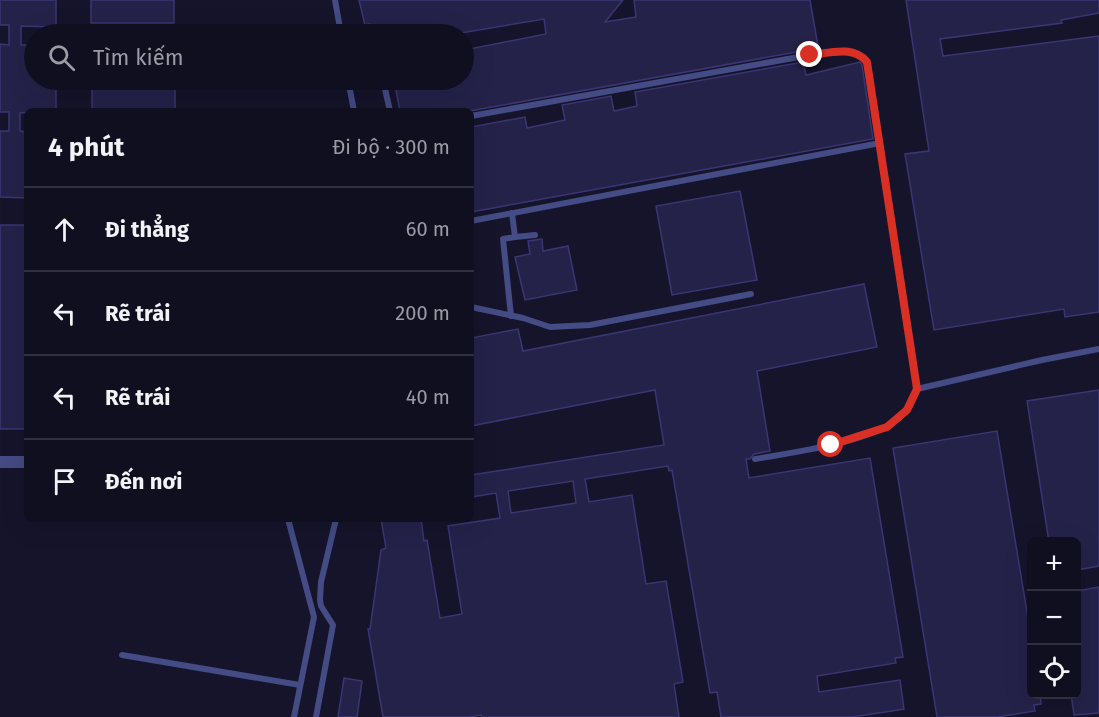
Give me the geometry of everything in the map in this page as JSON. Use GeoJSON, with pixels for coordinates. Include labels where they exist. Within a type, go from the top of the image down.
{"type":"FeatureCollection","features":[{"type":"Feature","properties":{"kind":"street"},"geometry":{"type":"LineString","coordinates":[[0,462],[24,462]]}},
{"type":"Feature","properties":{"kind":"lane"},"geometry":{"type":"LineString","coordinates":[[335,0],[339,24]]}},
{"type":"Feature","properties":{"kind":"lane"},"geometry":{"type":"LineString","coordinates":[[474,115],[810,55],[853,51],[867,62],[917,389],[907,410],[887,427],[831,445],[755,459]]}},
{"type":"Feature","properties":{"kind":"lane"},"geometry":{"type":"LineString","coordinates":[[350,90],[353,108]]}},
{"type":"Feature","properties":{"kind":"lane"},"geometry":{"type":"LineString","coordinates":[[385,90],[389,108]]}},
{"type":"Feature","properties":{"kind":"lane"},"geometry":{"type":"LineString","coordinates":[[474,220],[880,143]]}},
{"type":"Feature","properties":{"kind":"lane"},"geometry":{"type":"LineString","coordinates":[[512,213],[515,237]]}},
{"type":"Feature","properties":{"kind":"lane"},"geometry":{"type":"LineString","coordinates":[[512,316],[503,239],[535,235]]}},
{"type":"Feature","properties":{"kind":"lane"},"geometry":{"type":"LineString","coordinates":[[474,309],[550,327],[590,325],[751,294]]}},
{"type":"Feature","properties":{"kind":"lane"},"geometry":{"type":"LineString","coordinates":[[917,389],[1099,349]]}},
{"type":"Feature","properties":{"kind":"lane"},"geometry":{"type":"LineString","coordinates":[[289,522],[314,616],[294,717]]}},
{"type":"Feature","properties":{"kind":"lane"},"geometry":{"type":"LineString","coordinates":[[316,717],[333,625],[321,606],[321,582],[335,522]]}},
{"type":"Feature","properties":{"kind":"lane"},"geometry":{"type":"LineString","coordinates":[[122,655],[300,685]]}},
{"type":"Feature","properties":{"kind":"building"},"geometry":{"type":"Polygon","coordinates":[[[0,0],[56,0],[56,24],[24,24],[21,26],[21,45],[24,45],[24,90],[56,90],[56,108],[24,108],[24,113],[20,113],[20,131],[24,132],[24,198],[0,197],[0,131],[9,131],[9,112],[0,112],[0,44],[9,45],[9,25],[0,25],[0,0]]]}},
{"type":"Feature","properties":{"kind":"building"},"geometry":{"type":"Polygon","coordinates":[[[91,0],[174,0],[174,23],[91,23],[91,0]]]}},
{"type":"Feature","properties":{"kind":"building"},"geometry":{"type":"Polygon","coordinates":[[[359,0],[623,0],[605,22],[636,17],[634,0],[810,0],[818,46],[801,49],[802,51],[474,110],[474,108],[399,108],[396,90],[474,90],[474,48],[546,34],[544,19],[474,31],[474,24],[365,24],[359,0]]]}},
{"type":"Feature","properties":{"kind":"building"},"geometry":{"type":"Polygon","coordinates":[[[906,0],[1099,0],[1099,13],[1061,20],[1062,23],[940,39],[943,56],[1099,36],[1099,312],[1065,317],[1064,309],[934,330],[905,154],[929,151],[906,0]]]}},
{"type":"Feature","properties":{"kind":"building"},"geometry":{"type":"Polygon","coordinates":[[[803,62],[806,75],[860,62],[873,139],[474,211],[474,126],[525,117],[527,128],[565,120],[562,105],[611,96],[614,111],[637,106],[635,92],[803,62]]]}},
{"type":"Feature","properties":{"kind":"building"},"geometry":{"type":"Polygon","coordinates":[[[92,90],[175,90],[175,108],[92,108],[92,90]]]}},
{"type":"Feature","properties":{"kind":"building"},"geometry":{"type":"Polygon","coordinates":[[[740,191],[757,280],[672,295],[656,206],[740,191]]]}},
{"type":"Feature","properties":{"kind":"building"},"geometry":{"type":"Polygon","coordinates":[[[0,225],[24,225],[24,429],[0,429],[0,225]]]}},
{"type":"Feature","properties":{"kind":"building"},"geometry":{"type":"Polygon","coordinates":[[[542,239],[543,251],[568,246],[577,290],[525,300],[515,257],[530,254],[528,241],[542,239]]]}},
{"type":"Feature","properties":{"kind":"building"},"geometry":{"type":"Polygon","coordinates":[[[864,284],[877,347],[757,371],[770,451],[754,454],[750,459],[746,459],[749,478],[870,458],[903,657],[895,658],[896,663],[817,676],[819,692],[900,680],[904,709],[853,717],[721,717],[717,692],[710,693],[672,470],[669,471],[668,466],[585,479],[589,502],[632,495],[646,584],[666,581],[683,682],[674,684],[679,717],[482,717],[481,715],[383,717],[368,629],[370,629],[381,550],[386,548],[382,522],[421,522],[424,541],[427,540],[440,618],[462,614],[448,526],[500,518],[496,493],[474,497],[474,475],[664,445],[655,390],[474,425],[474,337],[518,329],[523,351],[864,284]],[[573,481],[508,491],[511,513],[576,503],[573,481]]]}},
{"type":"Feature","properties":{"kind":"building"},"geometry":{"type":"Polygon","coordinates":[[[1099,390],[1099,566],[1081,569],[1081,537],[1048,537],[1027,401],[1099,390]]]}},
{"type":"Feature","properties":{"kind":"building"},"geometry":{"type":"Polygon","coordinates":[[[997,431],[1027,612],[1027,699],[1040,699],[1041,704],[1034,705],[1035,711],[998,717],[937,717],[893,448],[997,431]]]}},
{"type":"Feature","properties":{"kind":"building"},"geometry":{"type":"Polygon","coordinates":[[[1099,587],[1099,713],[1074,715],[1072,699],[1081,699],[1081,590],[1099,587]]]}},
{"type":"Feature","properties":{"kind":"building"},"geometry":{"type":"Polygon","coordinates":[[[344,678],[362,681],[357,717],[338,717],[344,678]]]}},
{"type":"Feature","properties":{"kind":"route"},"geometry":{"type":"LineString","coordinates":[[810,55],[853,51],[867,62],[917,389],[907,410],[887,427],[831,445]]}}]}
